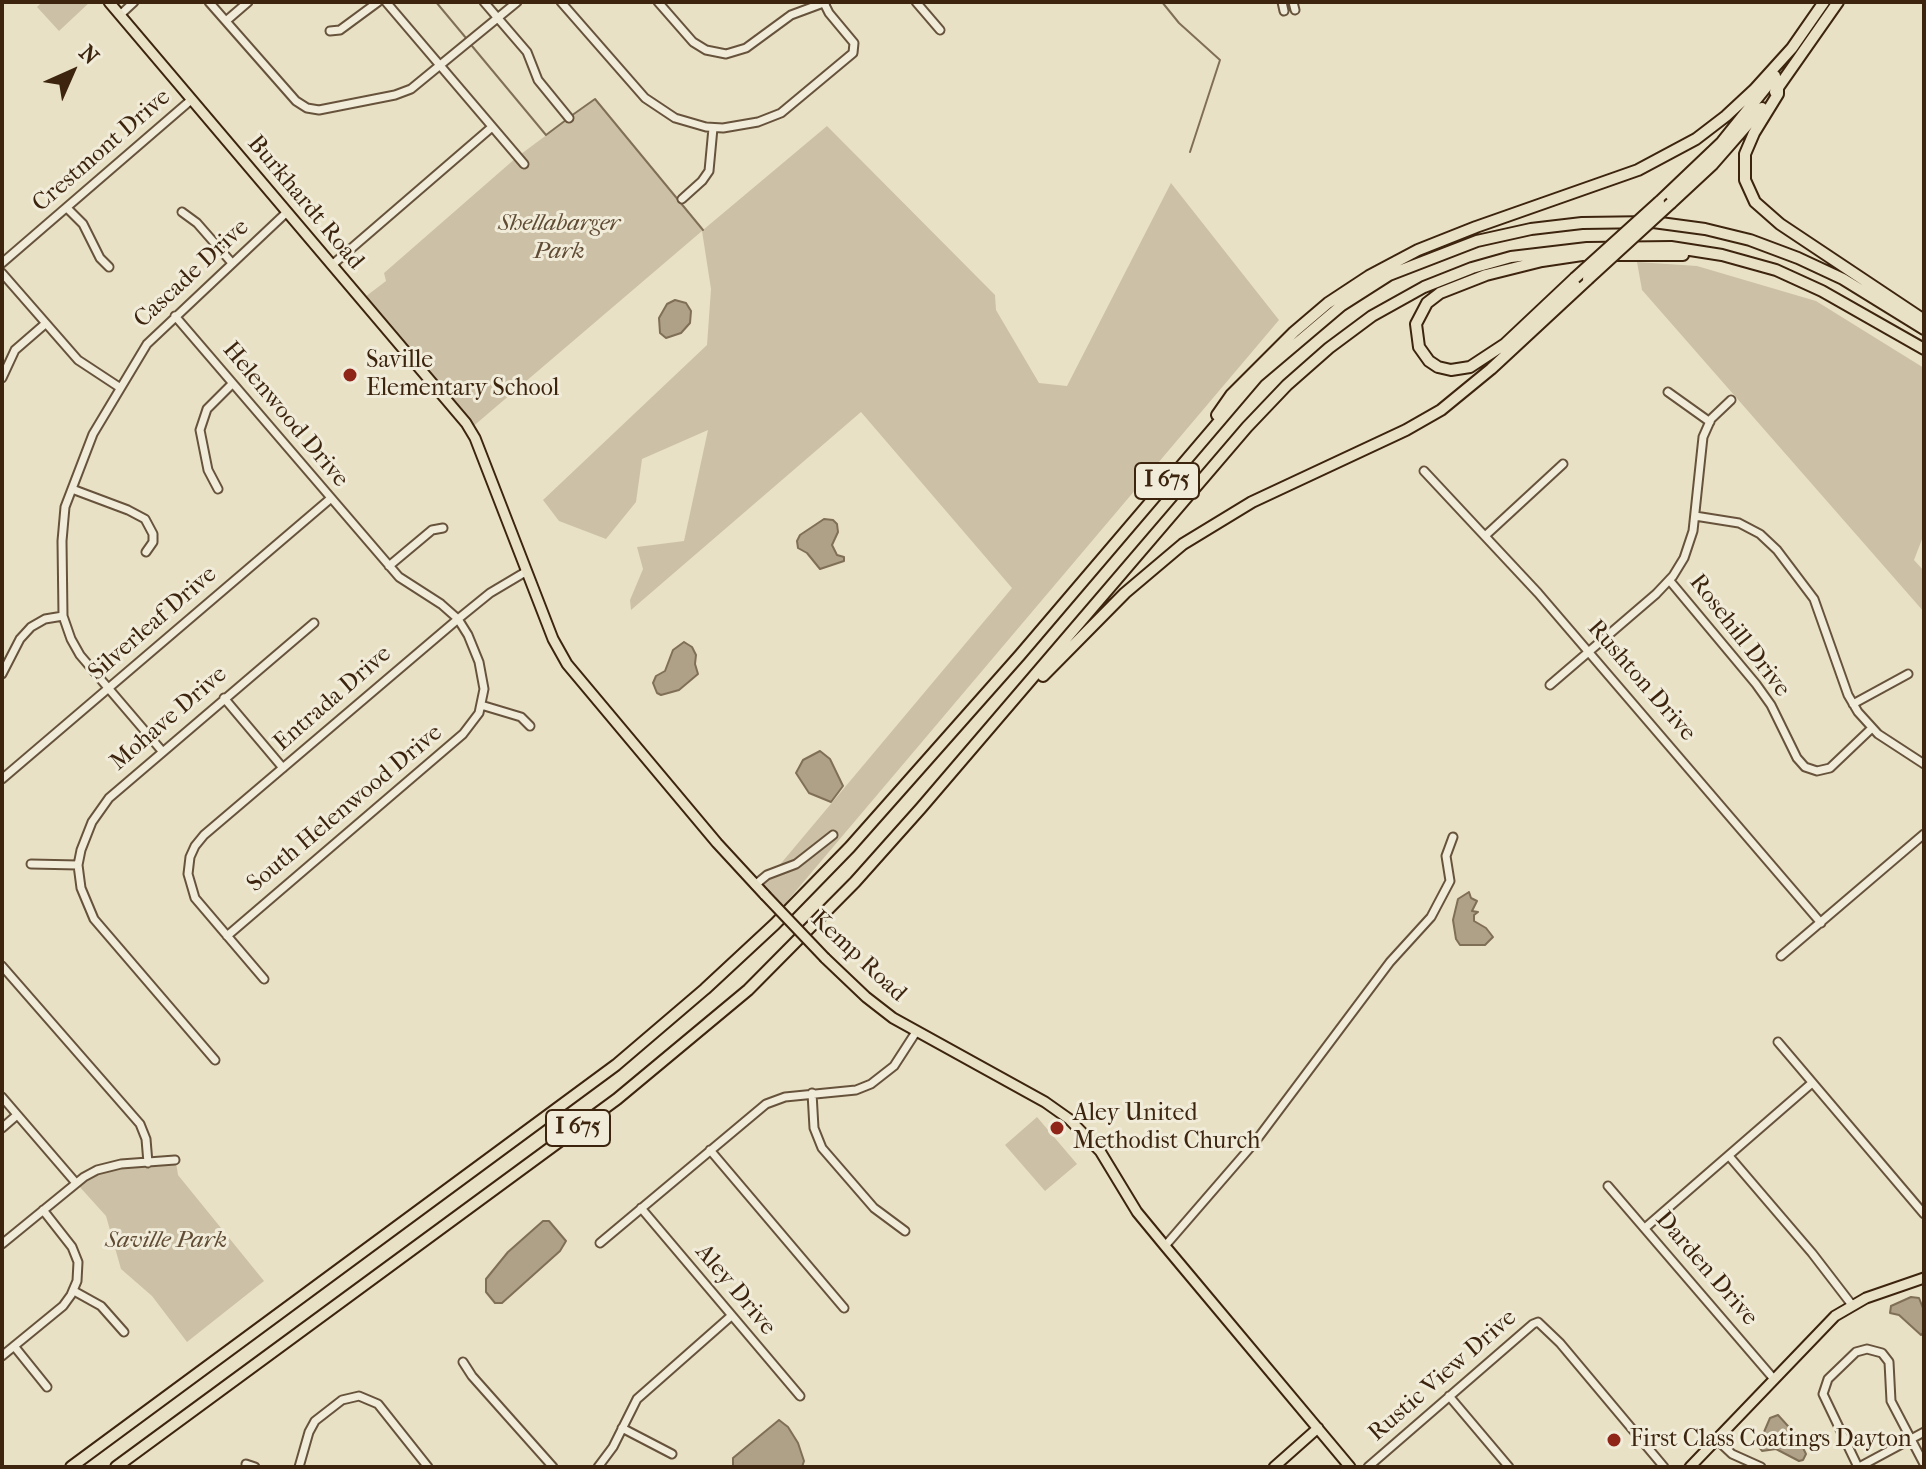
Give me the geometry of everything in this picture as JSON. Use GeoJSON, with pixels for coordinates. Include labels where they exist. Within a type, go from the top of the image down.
{"type":"FeatureCollection","features":[{"type":"Feature","properties":{"kind":"highway"},"geometry":{"type":"LineString","coordinates":[[1188,456],[1231,395],[1254,370],[1339,296],[1418,250],[1621,177],[1668,155],[1726,116],[1754,90],[1792,48],[1824,2]]}},
{"type":"Feature","properties":{"kind":"highway"},"geometry":{"type":"LineString","coordinates":[[988,730],[1125,593],[1183,544],[1252,502],[1406,430],[1441,410],[1502,359],[1713,164],[1778,87],[1838,2]]}},
{"type":"Feature","properties":{"kind":"highway"},"geometry":{"type":"LineString","coordinates":[[1776,270],[1678,255],[1582,255],[1532,263],[1476,279],[1434,297],[1417,319],[1415,335],[1429,361],[1451,370],[1470,367],[1505,344],[1575,278],[1659,202],[1734,128],[1772,80],[1792,48]]}},
{"type":"Feature","properties":{"kind":"highway"},"geometry":{"type":"LineString","coordinates":[[1778,87],[1778,94],[1745,154],[1745,180],[1755,202],[1780,224],[1924,320]]}},
{"type":"Feature","properties":{"kind":"highway","name":"I 675"},"geometry":{"type":"LineString","coordinates":[[71,1467],[616,1065],[705,989],[775,924],[850,847],[1020,655],[1257,377],[1342,305],[1389,275],[1477,241],[1531,229],[1582,223],[1653,222],[1705,229],[1750,240],[1843,279],[1924,329]]}},
{"type":"Feature","properties":{"kind":"highway","name":"I 675"},"geometry":{"type":"LineString","coordinates":[[116,1467],[617,1099],[748,990],[846,892],[1247,427],[1287,385],[1372,316],[1424,287],[1511,257],[1550,251],[1671,247],[1722,255],[1776,270],[1822,291],[1924,349]]}},
{"type":"Feature","properties":{"kind":"main road","name":"Burkhardt Road"},"geometry":{"type":"LineString","coordinates":[[109,2],[470,429]]}},
{"type":"Feature","properties":{"kind":"main road","name":"Kemp Road"},"geometry":{"type":"LineString","coordinates":[[470,429],[553,639],[567,664],[755,885],[866,997],[916,1032],[1045,1102],[1069,1119],[1100,1151],[1137,1212],[1350,1467]]}},
{"type":"Feature","properties":{"kind":"main road"},"geometry":{"type":"LineString","coordinates":[[1690,1467],[1830,1321],[1852,1305],[1924,1278]]}},
{"type":"Feature","properties":{"kind":"main road"},"geometry":{"type":"LineString","coordinates":[[1274,1467],[1318,1428]]}},
{"type":"Feature","properties":{"kind":"street"},"geometry":{"type":"LineString","coordinates":[[120,15],[134,2]]}},
{"type":"Feature","properties":{"kind":"street"},"geometry":{"type":"LineString","coordinates":[[209,2],[296,101],[307,108],[325,109],[395,95],[420,84],[517,2]]}},
{"type":"Feature","properties":{"kind":"street"},"geometry":{"type":"LineString","coordinates":[[226,21],[248,2]]}},
{"type":"Feature","properties":{"kind":"street"},"geometry":{"type":"LineString","coordinates":[[330,31],[340,30],[378,2]]}},
{"type":"Feature","properties":{"kind":"street"},"geometry":{"type":"LineString","coordinates":[[386,2],[524,164]]}},
{"type":"Feature","properties":{"kind":"street"},"geometry":{"type":"LineString","coordinates":[[484,2],[527,52],[538,80],[569,118]]}},
{"type":"Feature","properties":{"kind":"street"},"geometry":{"type":"LineString","coordinates":[[561,2],[645,98],[675,118],[713,128],[745,125],[781,113],[853,53],[855,48],[825,2],[791,15],[746,48],[726,54],[706,50],[693,42],[658,2]]}},
{"type":"Feature","properties":{"kind":"street"},"geometry":{"type":"LineString","coordinates":[[916,2],[940,30]]}},
{"type":"Feature","properties":{"kind":"street","name":"Crestmont Drive"},"geometry":{"type":"LineString","coordinates":[[2,263],[191,100]]}},
{"type":"Feature","properties":{"kind":"street"},"geometry":{"type":"LineString","coordinates":[[332,265],[492,127]]}},
{"type":"Feature","properties":{"kind":"street"},"geometry":{"type":"LineString","coordinates":[[682,199],[709,171],[713,128]]}},
{"type":"Feature","properties":{"kind":"street"},"geometry":{"type":"LineString","coordinates":[[67,208],[83,224],[100,258],[109,267]]}},
{"type":"Feature","properties":{"kind":"street"},"geometry":{"type":"LineString","coordinates":[[182,212],[197,223],[232,263]]}},
{"type":"Feature","properties":{"kind":"street","name":"Cascade Drive"},"geometry":{"type":"LineString","coordinates":[[162,751],[76,648],[63,616],[62,525],[93,434],[147,344],[287,212]]}},
{"type":"Feature","properties":{"kind":"street"},"geometry":{"type":"LineString","coordinates":[[2,273],[86,367],[119,387]]}},
{"type":"Feature","properties":{"kind":"street","name":"Helenwood Drive"},"geometry":{"type":"LineString","coordinates":[[175,316],[389,566],[407,584],[441,604],[458,619]]}},
{"type":"Feature","properties":{"kind":"street"},"geometry":{"type":"LineString","coordinates":[[2,378],[15,350],[45,324]]}},
{"type":"Feature","properties":{"kind":"street"},"geometry":{"type":"LineString","coordinates":[[218,489],[208,470],[200,430],[207,409],[232,384]]}},
{"type":"Feature","properties":{"kind":"street"},"geometry":{"type":"LineString","coordinates":[[1668,392],[1710,422]]}},
{"type":"Feature","properties":{"kind":"street"},"geometry":{"type":"LineString","coordinates":[[1550,685],[1670,581],[1688,548],[1695,516],[1701,445],[1710,422],[1731,400]]}},
{"type":"Feature","properties":{"kind":"street"},"geometry":{"type":"LineString","coordinates":[[1485,536],[1563,464]]}},
{"type":"Feature","properties":{"kind":"street","name":"Rushton Drive"},"geometry":{"type":"LineString","coordinates":[[1424,471],[1589,652],[1821,923]]}},
{"type":"Feature","properties":{"kind":"street"},"geometry":{"type":"LineString","coordinates":[[72,489],[145,519],[153,534],[153,542],[146,552]]}},
{"type":"Feature","properties":{"kind":"street","name":"Silverleaf Drive"},"geometry":{"type":"LineString","coordinates":[[2,779],[330,499]]}},
{"type":"Feature","properties":{"kind":"street"},"geometry":{"type":"LineString","coordinates":[[1695,516],[1729,520],[1750,528],[1772,545],[1791,566],[1819,609],[1853,704],[1872,728],[1924,764]]}},
{"type":"Feature","properties":{"kind":"street"},"geometry":{"type":"LineString","coordinates":[[389,566],[432,530],[443,528]]}},
{"type":"Feature","properties":{"kind":"street","name":"Entrada Drive"},"geometry":{"type":"LineString","coordinates":[[227,936],[195,898],[188,874],[190,857],[199,841],[458,619],[490,593],[527,571]]}},
{"type":"Feature","properties":{"kind":"street","name":"Rosehill Drive"},"geometry":{"type":"LineString","coordinates":[[1670,581],[1761,691],[1805,767],[1817,771],[1830,768],[1872,728]]}},
{"type":"Feature","properties":{"kind":"street"},"geometry":{"type":"LineString","coordinates":[[2,674],[20,639],[31,627],[45,619],[63,616]]}},
{"type":"Feature","properties":{"kind":"street"},"geometry":{"type":"LineString","coordinates":[[458,619],[481,669],[484,689],[481,705],[521,717],[530,726]]}},
{"type":"Feature","properties":{"kind":"street","name":"Mohave Drive"},"geometry":{"type":"LineString","coordinates":[[78,865],[84,840],[100,808],[162,751],[314,623]]}},
{"type":"Feature","properties":{"kind":"street"},"geometry":{"type":"LineString","coordinates":[[1853,704],[1908,674]]}},
{"type":"Feature","properties":{"kind":"street"},"geometry":{"type":"LineString","coordinates":[[224,698],[283,768]]}},
{"type":"Feature","properties":{"kind":"street","name":"South Helenwood Drive"},"geometry":{"type":"LineString","coordinates":[[227,936],[463,734],[474,721],[481,705]]}},
{"type":"Feature","properties":{"kind":"street"},"geometry":{"type":"LineString","coordinates":[[1781,956],[1924,834]]}},
{"type":"Feature","properties":{"kind":"street"},"geometry":{"type":"LineString","coordinates":[[755,885],[767,875],[796,864],[833,835]]}},
{"type":"Feature","properties":{"kind":"street"},"geometry":{"type":"LineString","coordinates":[[1165,1246],[1255,1142],[1390,962],[1431,917],[1450,881],[1446,856],[1453,837]]}},
{"type":"Feature","properties":{"kind":"street"},"geometry":{"type":"LineString","coordinates":[[31,864],[78,865],[81,888],[94,919],[215,1060]]}},
{"type":"Feature","properties":{"kind":"street"},"geometry":{"type":"LineString","coordinates":[[227,936],[264,979]]}},
{"type":"Feature","properties":{"kind":"street"},"geometry":{"type":"LineString","coordinates":[[2,966],[140,1124],[146,1139],[148,1163]]}},
{"type":"Feature","properties":{"kind":"street"},"geometry":{"type":"LineString","coordinates":[[600,1243],[766,1104],[785,1097],[841,1093],[871,1084],[894,1066],[916,1032]]}},
{"type":"Feature","properties":{"kind":"street"},"geometry":{"type":"LineString","coordinates":[[1778,1042],[1924,1214]]}},
{"type":"Feature","properties":{"kind":"street"},"geometry":{"type":"LineString","coordinates":[[1645,1228],[1812,1083]]}},
{"type":"Feature","properties":{"kind":"street"},"geometry":{"type":"LineString","coordinates":[[812,1093],[814,1128],[822,1148],[874,1208],[905,1231]]}},
{"type":"Feature","properties":{"kind":"street"},"geometry":{"type":"LineString","coordinates":[[2,1097],[76,1183]]}},
{"type":"Feature","properties":{"kind":"street"},"geometry":{"type":"LineString","coordinates":[[2,1128],[17,1115]]}},
{"type":"Feature","properties":{"kind":"street"},"geometry":{"type":"LineString","coordinates":[[710,1150],[844,1308]]}},
{"type":"Feature","properties":{"kind":"street"},"geometry":{"type":"LineString","coordinates":[[1729,1156],[1852,1305]]}},
{"type":"Feature","properties":{"kind":"street"},"geometry":{"type":"LineString","coordinates":[[2,1244],[76,1183],[105,1167],[175,1160]]}},
{"type":"Feature","properties":{"kind":"street","name":"Darden Drive"},"geometry":{"type":"LineString","coordinates":[[1608,1186],[1773,1378]]}},
{"type":"Feature","properties":{"kind":"street","name":"Aley Drive"},"geometry":{"type":"LineString","coordinates":[[641,1208],[730,1317],[800,1396]]}},
{"type":"Feature","properties":{"kind":"street"},"geometry":{"type":"LineString","coordinates":[[2,1356],[63,1306],[74,1291],[78,1272],[75,1253],[43,1210]]}},
{"type":"Feature","properties":{"kind":"street"},"geometry":{"type":"LineString","coordinates":[[74,1291],[101,1306],[124,1332]]}},
{"type":"Feature","properties":{"kind":"street"},"geometry":{"type":"LineString","coordinates":[[598,1467],[637,1399],[730,1317]]}},
{"type":"Feature","properties":{"kind":"street","name":"Rustic View Drive"},"geometry":{"type":"LineString","coordinates":[[1368,1467],[1538,1322],[1545,1326],[1664,1467]]}},
{"type":"Feature","properties":{"kind":"street"},"geometry":{"type":"LineString","coordinates":[[14,1346],[47,1387]]}},
{"type":"Feature","properties":{"kind":"street"},"geometry":{"type":"LineString","coordinates":[[1924,1432],[1910,1439],[1859,1467],[1823,1394],[1828,1379],[1861,1350],[1872,1349],[1886,1358],[1892,1372],[1891,1401],[1910,1439],[1924,1464]]}},
{"type":"Feature","properties":{"kind":"street"},"geometry":{"type":"LineString","coordinates":[[463,1362],[553,1467]]}},
{"type":"Feature","properties":{"kind":"street"},"geometry":{"type":"LineString","coordinates":[[299,1467],[315,1421],[342,1400],[359,1396],[372,1399],[381,1407],[428,1467]]}},
{"type":"Feature","properties":{"kind":"street"},"geometry":{"type":"LineString","coordinates":[[1449,1396],[1509,1467]]}},
{"type":"Feature","properties":{"kind":"street"},"geometry":{"type":"LineString","coordinates":[[622,1428],[672,1454]]}},
{"type":"Feature","properties":{"kind":"street"},"geometry":{"type":"LineString","coordinates":[[1716,1439],[1738,1463],[1761,1467]]}},
{"type":"Feature","properties":{"kind":"street"},"geometry":{"type":"LineString","coordinates":[[246,1464],[255,1467]]}},
{"type":"Feature","properties":{"kind":"green space"},"geometry":{"type":"Polygon","coordinates":[[[42,2],[90,2],[59,31],[37,7],[42,2]]]}},
{"type":"Feature","properties":{"kind":"green space","name":"Shellabarger Park"},"geometry":{"type":"Polygon","coordinates":[[[595,99],[703,230],[827,126],[995,295],[996,310],[1039,383],[1067,386],[1171,183],[1279,320],[784,905],[762,886],[1012,588],[861,412],[631,610],[630,600],[643,569],[637,547],[684,541],[708,430],[642,459],[636,502],[606,539],[559,521],[543,500],[707,345],[711,289],[702,231],[470,429],[361,300],[386,281],[384,273],[517,157],[595,99]]]}},
{"type":"Feature","properties":{"kind":"green space"},"geometry":{"type":"Polygon","coordinates":[[[1637,262],[1697,266],[1816,301],[1924,368],[1924,534],[1914,560],[1924,571],[1924,612],[1642,290],[1637,262]]]}},
{"type":"Feature","properties":{"kind":"green space"},"geometry":{"type":"Polygon","coordinates":[[[1037,1117],[1077,1164],[1045,1191],[1005,1145],[1037,1117]]]}},
{"type":"Feature","properties":{"kind":"green space","name":"Saville Park"},"geometry":{"type":"Polygon","coordinates":[[[176,1162],[178,1175],[264,1281],[187,1342],[152,1296],[121,1269],[106,1216],[78,1185],[106,1170],[176,1162]]]}},
{"type":"Feature","properties":{"kind":"shaded area"},"geometry":{"type":"Polygon","coordinates":[[[675,300],[686,303],[691,311],[690,323],[681,333],[666,338],[660,333],[659,318],[667,304],[675,300]]]}},
{"type":"Feature","properties":{"kind":"shaded area"},"geometry":{"type":"Polygon","coordinates":[[[824,519],[837,524],[838,532],[832,545],[844,561],[820,569],[807,553],[798,548],[797,541],[800,535],[824,519]]]}},
{"type":"Feature","properties":{"kind":"shaded area"},"geometry":{"type":"Polygon","coordinates":[[[684,642],[692,647],[696,655],[698,674],[679,690],[661,695],[653,683],[656,676],[665,671],[673,650],[684,642]]]}},
{"type":"Feature","properties":{"kind":"shaded area"},"geometry":{"type":"Polygon","coordinates":[[[820,751],[830,759],[843,786],[831,802],[809,793],[796,773],[803,760],[820,751]]]}},
{"type":"Feature","properties":{"kind":"shaded area"},"geometry":{"type":"Polygon","coordinates":[[[1469,892],[1471,898],[1477,901],[1472,911],[1478,912],[1474,915],[1474,921],[1493,937],[1485,945],[1460,945],[1456,939],[1453,920],[1458,899],[1469,892]]]}},
{"type":"Feature","properties":{"kind":"shaded area"},"geometry":{"type":"Polygon","coordinates":[[[543,1221],[549,1221],[566,1241],[560,1251],[502,1303],[495,1303],[486,1292],[486,1279],[508,1252],[543,1221]]]}},
{"type":"Feature","properties":{"kind":"shaded area"},"geometry":{"type":"Polygon","coordinates":[[[1911,1297],[1919,1298],[1923,1308],[1924,1332],[1921,1335],[1899,1315],[1890,1313],[1891,1306],[1911,1297]]]}},
{"type":"Feature","properties":{"kind":"shaded area"},"geometry":{"type":"Polygon","coordinates":[[[1778,1415],[1797,1436],[1806,1454],[1803,1460],[1799,1461],[1776,1449],[1762,1451],[1758,1446],[1770,1418],[1778,1415]]]}},
{"type":"Feature","properties":{"kind":"shaded area"},"geometry":{"type":"Polygon","coordinates":[[[779,1420],[788,1427],[798,1443],[804,1461],[802,1467],[733,1467],[733,1458],[779,1420]]]}},
{"type":"Feature","properties":{"kind":"waterway"},"geometry":{"type":"LineString","coordinates":[[436,2],[466,38]]}},
{"type":"Feature","properties":{"kind":"waterway"},"geometry":{"type":"LineString","coordinates":[[1162,2],[1179,23],[1220,60],[1190,152]]}},
{"type":"Feature","properties":{"kind":"waterway"},"geometry":{"type":"LineString","coordinates":[[472,46],[546,135],[566,120]]}},
{"type":"Feature","properties":{"kind":"waterway"},"geometry":{"type":"LineString","coordinates":[[571,116],[595,99],[703,230]]}},
{"type":"Feature","properties":{"kind":"place","name":"Saville Elementary School"},"geometry":{"type":"Point","coordinates":[350,375]}},
{"type":"Feature","properties":{"kind":"place","name":"Aley United Methodist Church"},"geometry":{"type":"Point","coordinates":[1057,1128]}},
{"type":"Feature","properties":{"kind":"place","name":"First Class Coatings Dayton"},"geometry":{"type":"Point","coordinates":[1614,1440]}}]}
